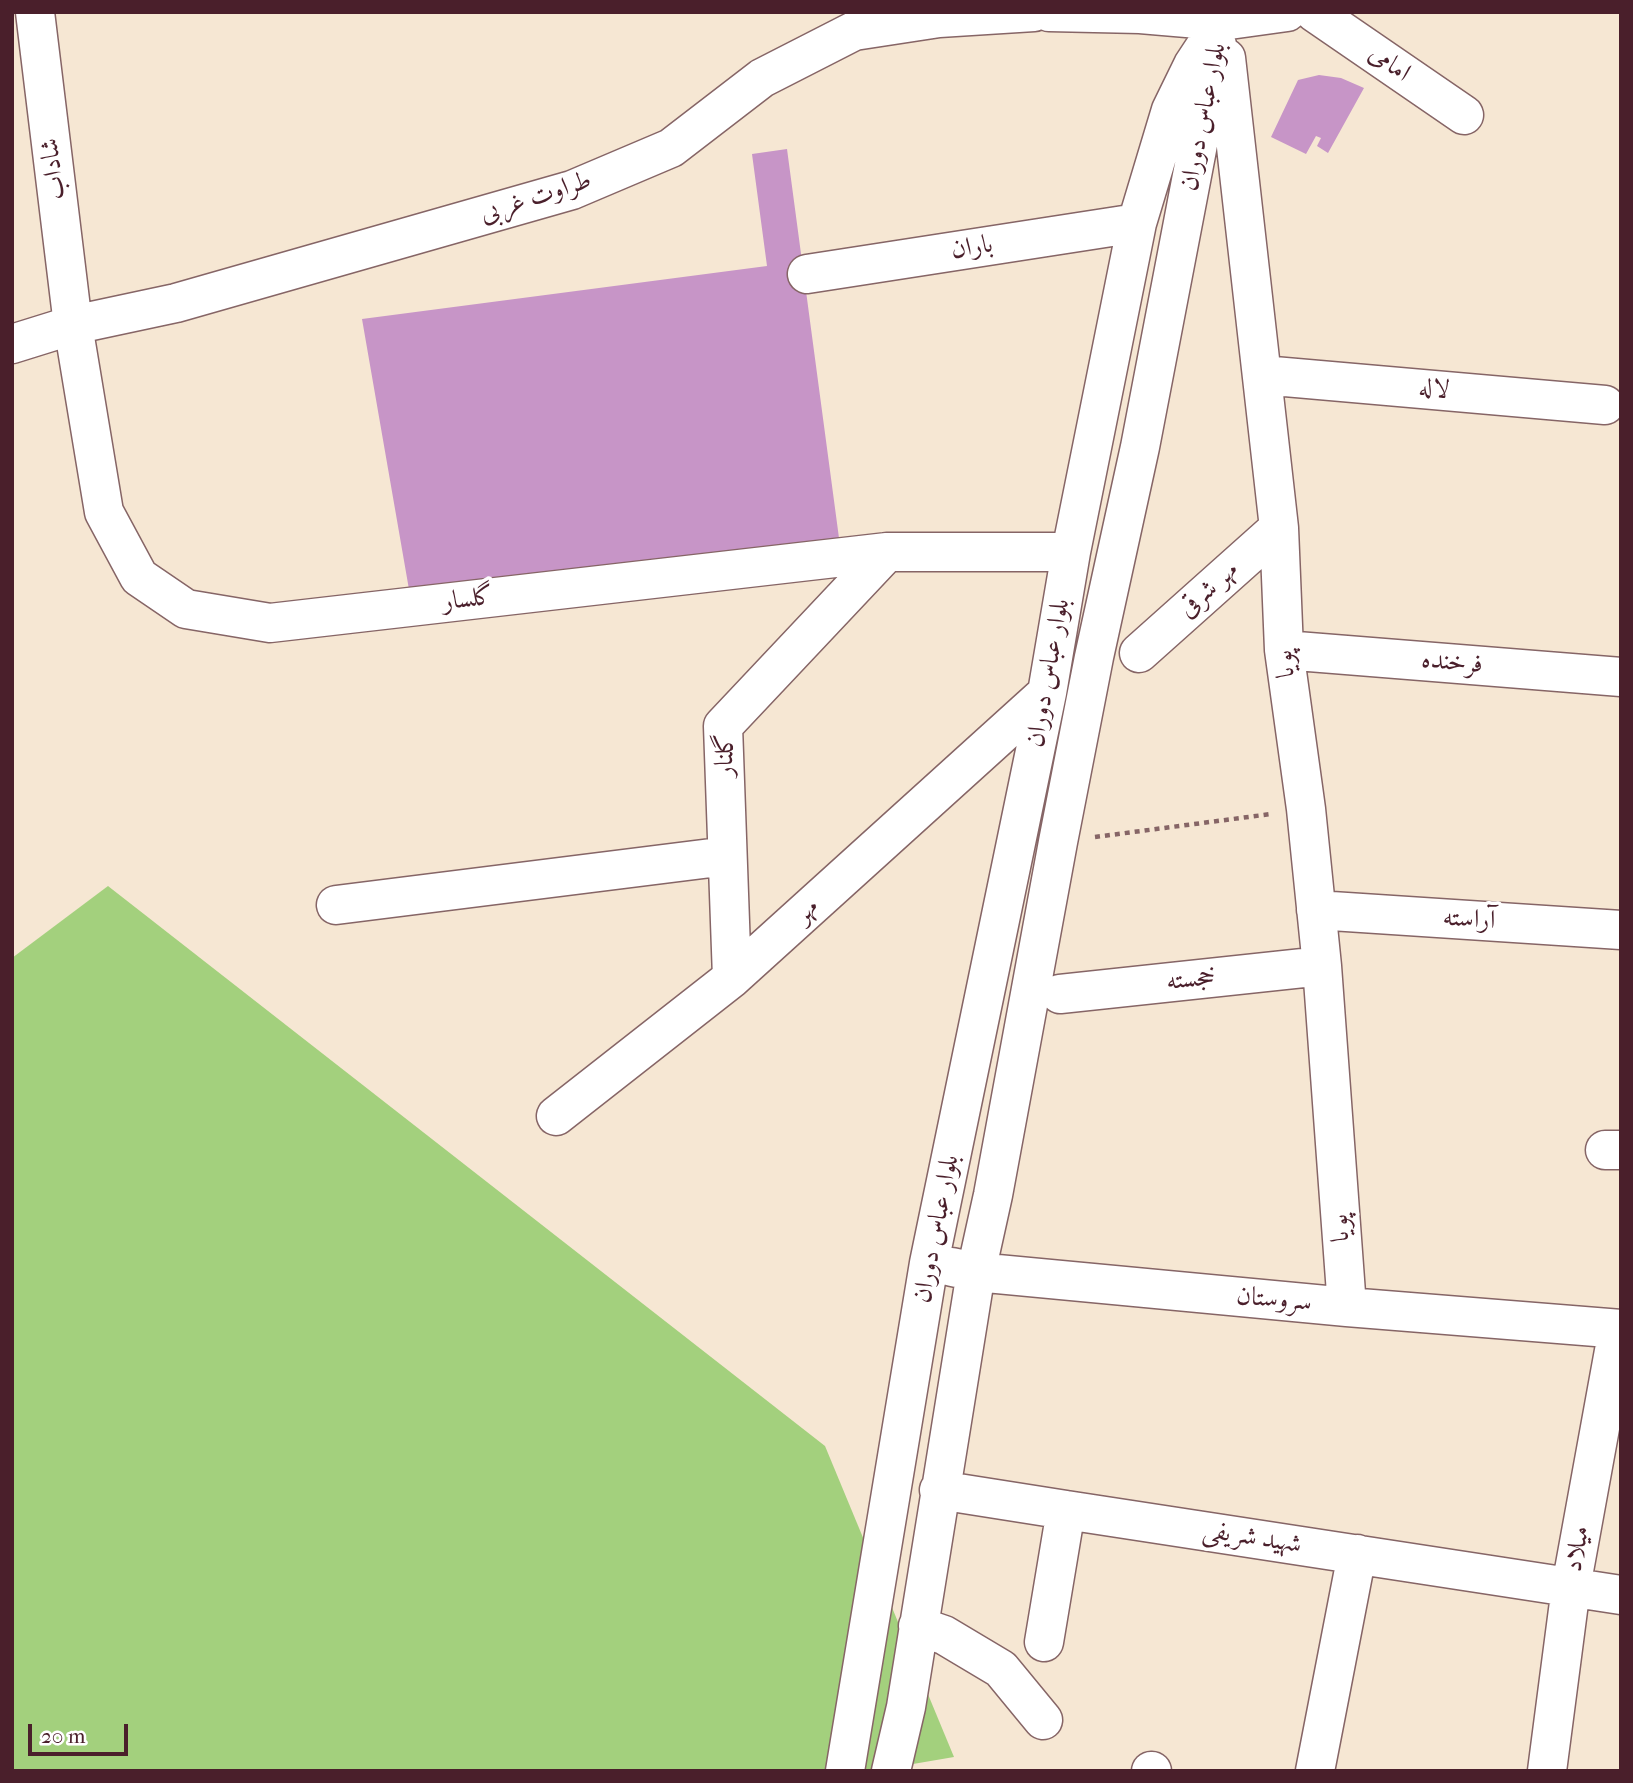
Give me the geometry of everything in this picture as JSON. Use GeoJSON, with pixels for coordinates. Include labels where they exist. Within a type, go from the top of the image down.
{"type":"FeatureCollection","features":[{"type":"Feature","properties":{"kind":"street","name":"شاداب"},"geometry":{"type":"LineString","coordinates":[[35,12],[73,325]]}},
{"type":"Feature","properties":{"kind":"street","name":"طراوت غربی"},"geometry":{"type":"LineString","coordinates":[[12,344],[73,325],[176,303],[572,190],[671,148],[762,78],[855,22],[1034,12]]}},
{"type":"Feature","properties":{"kind":"street"},"geometry":{"type":"LineString","coordinates":[[1049,12],[1224,17],[1287,12]]}},
{"type":"Feature","properties":{"kind":"street","name":"امامی"},"geometry":{"type":"LineString","coordinates":[[1314,12],[1464,116]]}},
{"type":"Feature","properties":{"kind":"street","name":"بلوار عباس دوران"},"geometry":{"type":"LineString","coordinates":[[845,1771],[929,1263],[1047,693],[1071,552],[1137,223],[1171,110],[1193,65],[1224,17]]}},
{"type":"Feature","properties":{"kind":"street","name":"بلوار عباس دوران"},"geometry":{"type":"LineString","coordinates":[[891,1771],[906,1707],[976,1272],[993,1195],[1094,657],[1140,447],[1224,17]]}},
{"type":"Feature","properties":{"kind":"street","name":"پویا"},"geometry":{"type":"LineString","coordinates":[[1224,17],[1279,527],[1284,650],[1306,810],[1322,966],[1347,1307]]}},
{"type":"Feature","properties":{"kind":"street","name":"باران"},"geometry":{"type":"LineString","coordinates":[[807,274],[1137,223]]}},
{"type":"Feature","properties":{"kind":"street","name":"گلسار"},"geometry":{"type":"LineString","coordinates":[[73,325],[104,512],[139,578],[186,609],[270,623],[887,552],[1071,552]]}},
{"type":"Feature","properties":{"kind":"street","name":"لاله"},"geometry":{"type":"LineString","coordinates":[[1262,375],[1605,405]]}},
{"type":"Feature","properties":{"kind":"street","name":"مهر شرقی"},"geometry":{"type":"LineString","coordinates":[[1139,653],[1279,527]]}},
{"type":"Feature","properties":{"kind":"street","name":"گلنار"},"geometry":{"type":"LineString","coordinates":[[732,978],[723,726],[887,552]]}},
{"type":"Feature","properties":{"kind":"street","name":"فرخنده"},"geometry":{"type":"LineString","coordinates":[[1284,650],[1621,677]]}},
{"type":"Feature","properties":{"kind":"street","name":"مهر"},"geometry":{"type":"LineString","coordinates":[[556,1115],[732,978],[1047,693]]}},
{"type":"Feature","properties":{"kind":"street"},"geometry":{"type":"LineString","coordinates":[[336,905],[727,856]]}},
{"type":"Feature","properties":{"kind":"street","name":"آراسته"},"geometry":{"type":"LineString","coordinates":[[1316,910],[1621,930]]}},
{"type":"Feature","properties":{"kind":"street","name":"خجسته"},"geometry":{"type":"LineString","coordinates":[[1060,994],[1322,966]]}},
{"type":"Feature","properties":{"kind":"street","name":"سروستان"},"geometry":{"type":"LineString","coordinates":[[929,1263],[976,1272],[1347,1307],[1619,1329]]}},
{"type":"Feature","properties":{"kind":"street","name":"میلاد"},"geometry":{"type":"LineString","coordinates":[[1547,1771],[1571,1587],[1619,1329]]}},
{"type":"Feature","properties":{"kind":"street","name":"شهید شریفی"},"geometry":{"type":"LineString","coordinates":[[939,1490],[1621,1595]]}},
{"type":"Feature","properties":{"kind":"street"},"geometry":{"type":"LineString","coordinates":[[1044,1642],[1066,1510]]}},
{"type":"Feature","properties":{"kind":"street"},"geometry":{"type":"LineString","coordinates":[[1315,1771],[1356,1554]]}},
{"type":"Feature","properties":{"kind":"street"},"geometry":{"type":"LineString","coordinates":[[918,1626],[944,1635],[1001,1669],[1043,1720]]}},
{"type":"Feature","properties":{"kind":"path"},"geometry":{"type":"LineString","coordinates":[[1058,842],[1306,810]]}},
{"type":"Feature","properties":{"kind":"green space"},"geometry":{"type":"Polygon","coordinates":[[[108,886],[825,1446],[954,1757],[872,1771],[12,1771],[12,958],[108,886]]]}},
{"type":"Feature","properties":{"kind":"building"},"geometry":{"type":"Polygon","coordinates":[[[1319,75],[1341,78],[1364,88],[1328,153],[1317,146],[1321,138],[1316,136],[1306,154],[1271,137],[1298,80],[1319,75]]]}},
{"type":"Feature","properties":{"kind":"building"},"geometry":{"type":"Polygon","coordinates":[[[787,149],[841,553],[411,601],[362,319],[767,266],[752,154],[787,149]]]}}]}
